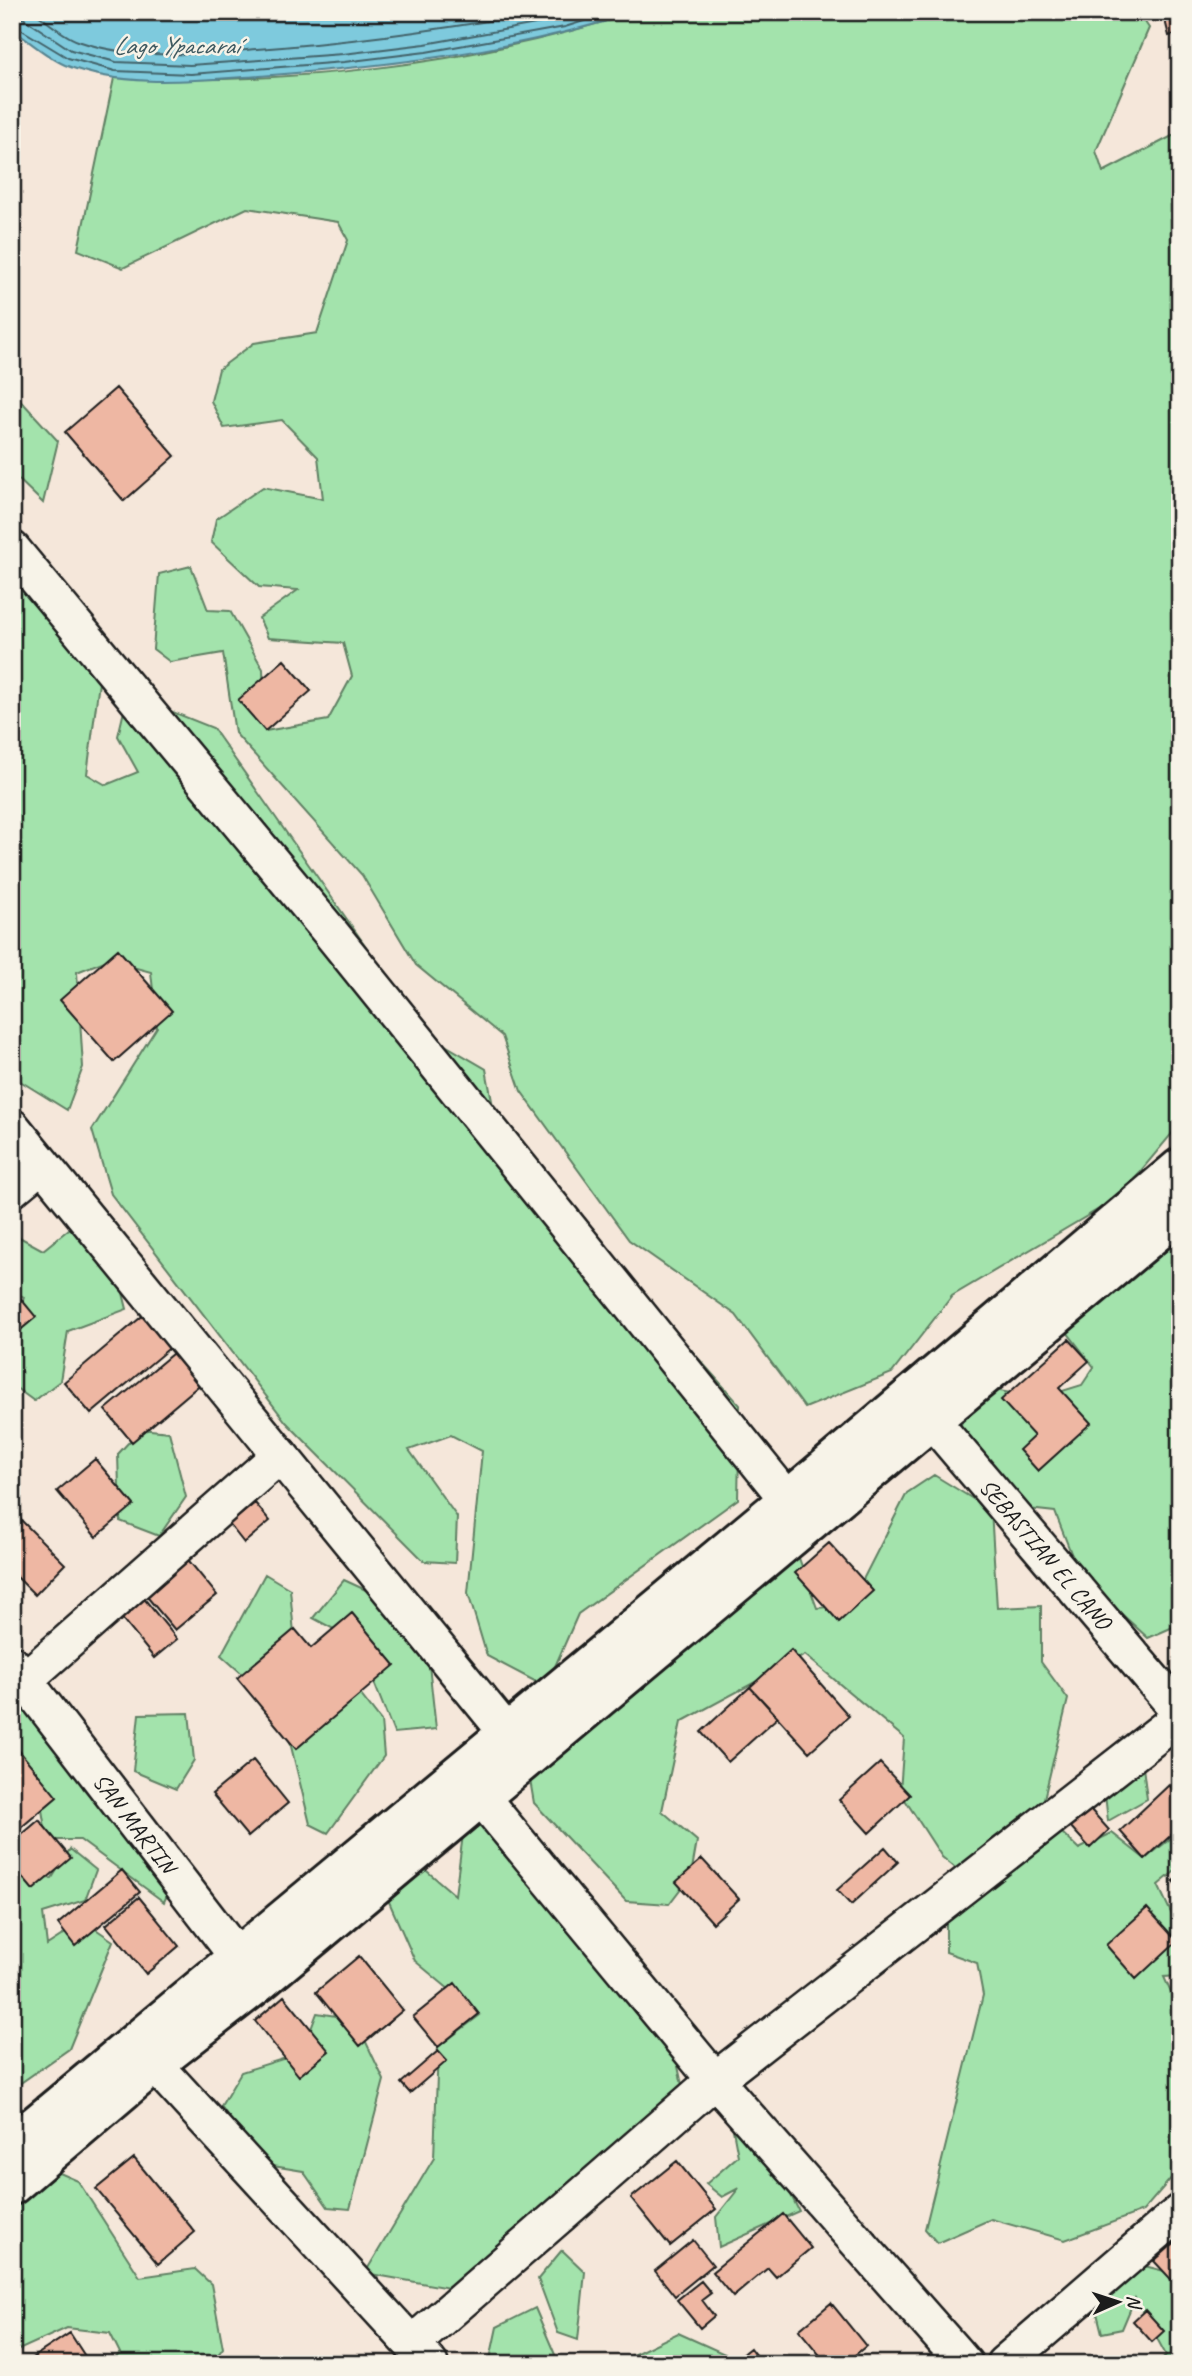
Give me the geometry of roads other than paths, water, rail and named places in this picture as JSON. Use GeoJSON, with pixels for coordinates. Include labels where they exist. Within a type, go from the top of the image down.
{"type":"FeatureCollection","features":[{"type":"Feature","properties":{"kind":"main road"},"geometry":{"type":"LineString","coordinates":[[12,2145],[144,2053],[247,1970],[481,1797],[921,1407],[1180,1168]]}},
{"type":"Feature","properties":{"kind":"main road"},"geometry":{"type":"LineString","coordinates":[[247,1970],[507,1733],[788,1500],[921,1407],[1180,1212]]}},
{"type":"Feature","properties":{"kind":"main road"},"geometry":{"type":"LineString","coordinates":[[12,2185],[144,2053]]}},
{"type":"Feature","properties":{"kind":"street"},"geometry":{"type":"LineString","coordinates":[[12,549],[330,932],[788,1500]]}},
{"type":"Feature","properties":{"kind":"street"},"geometry":{"type":"LineString","coordinates":[[12,1127],[507,1733]]}},
{"type":"Feature","properties":{"kind":"street"},"geometry":{"type":"LineString","coordinates":[[12,1189],[42,1164]]}},
{"type":"Feature","properties":{"kind":"street","name":"SEBASTIAN EL CANO"},"geometry":{"type":"LineString","coordinates":[[921,1407],[1180,1714]]}},
{"type":"Feature","properties":{"kind":"street"},"geometry":{"type":"LineString","coordinates":[[17,1678],[280,1455]]}},
{"type":"Feature","properties":{"kind":"street","name":"SAN MARTIN"},"geometry":{"type":"LineString","coordinates":[[17,1678],[247,1970]]}},
{"type":"Feature","properties":{"kind":"street"},"geometry":{"type":"LineString","coordinates":[[144,2053],[421,2353],[716,2080],[1180,1714]]}},
{"type":"Feature","properties":{"kind":"street"},"geometry":{"type":"LineString","coordinates":[[481,1797],[716,2080],[965,2364]]}},
{"type":"Feature","properties":{"kind":"street"},"geometry":{"type":"LineString","coordinates":[[1004,2364],[1180,2212]]}},
{"type":"Feature","properties":{"kind":"water","name":"Lago Ypacaraí"},"geometry":{"type":"Polygon","coordinates":[[[12,12],[635,12],[589,26],[497,47],[403,62],[308,72],[161,81],[88,73],[65,65],[12,29],[12,12]]]}}]}
